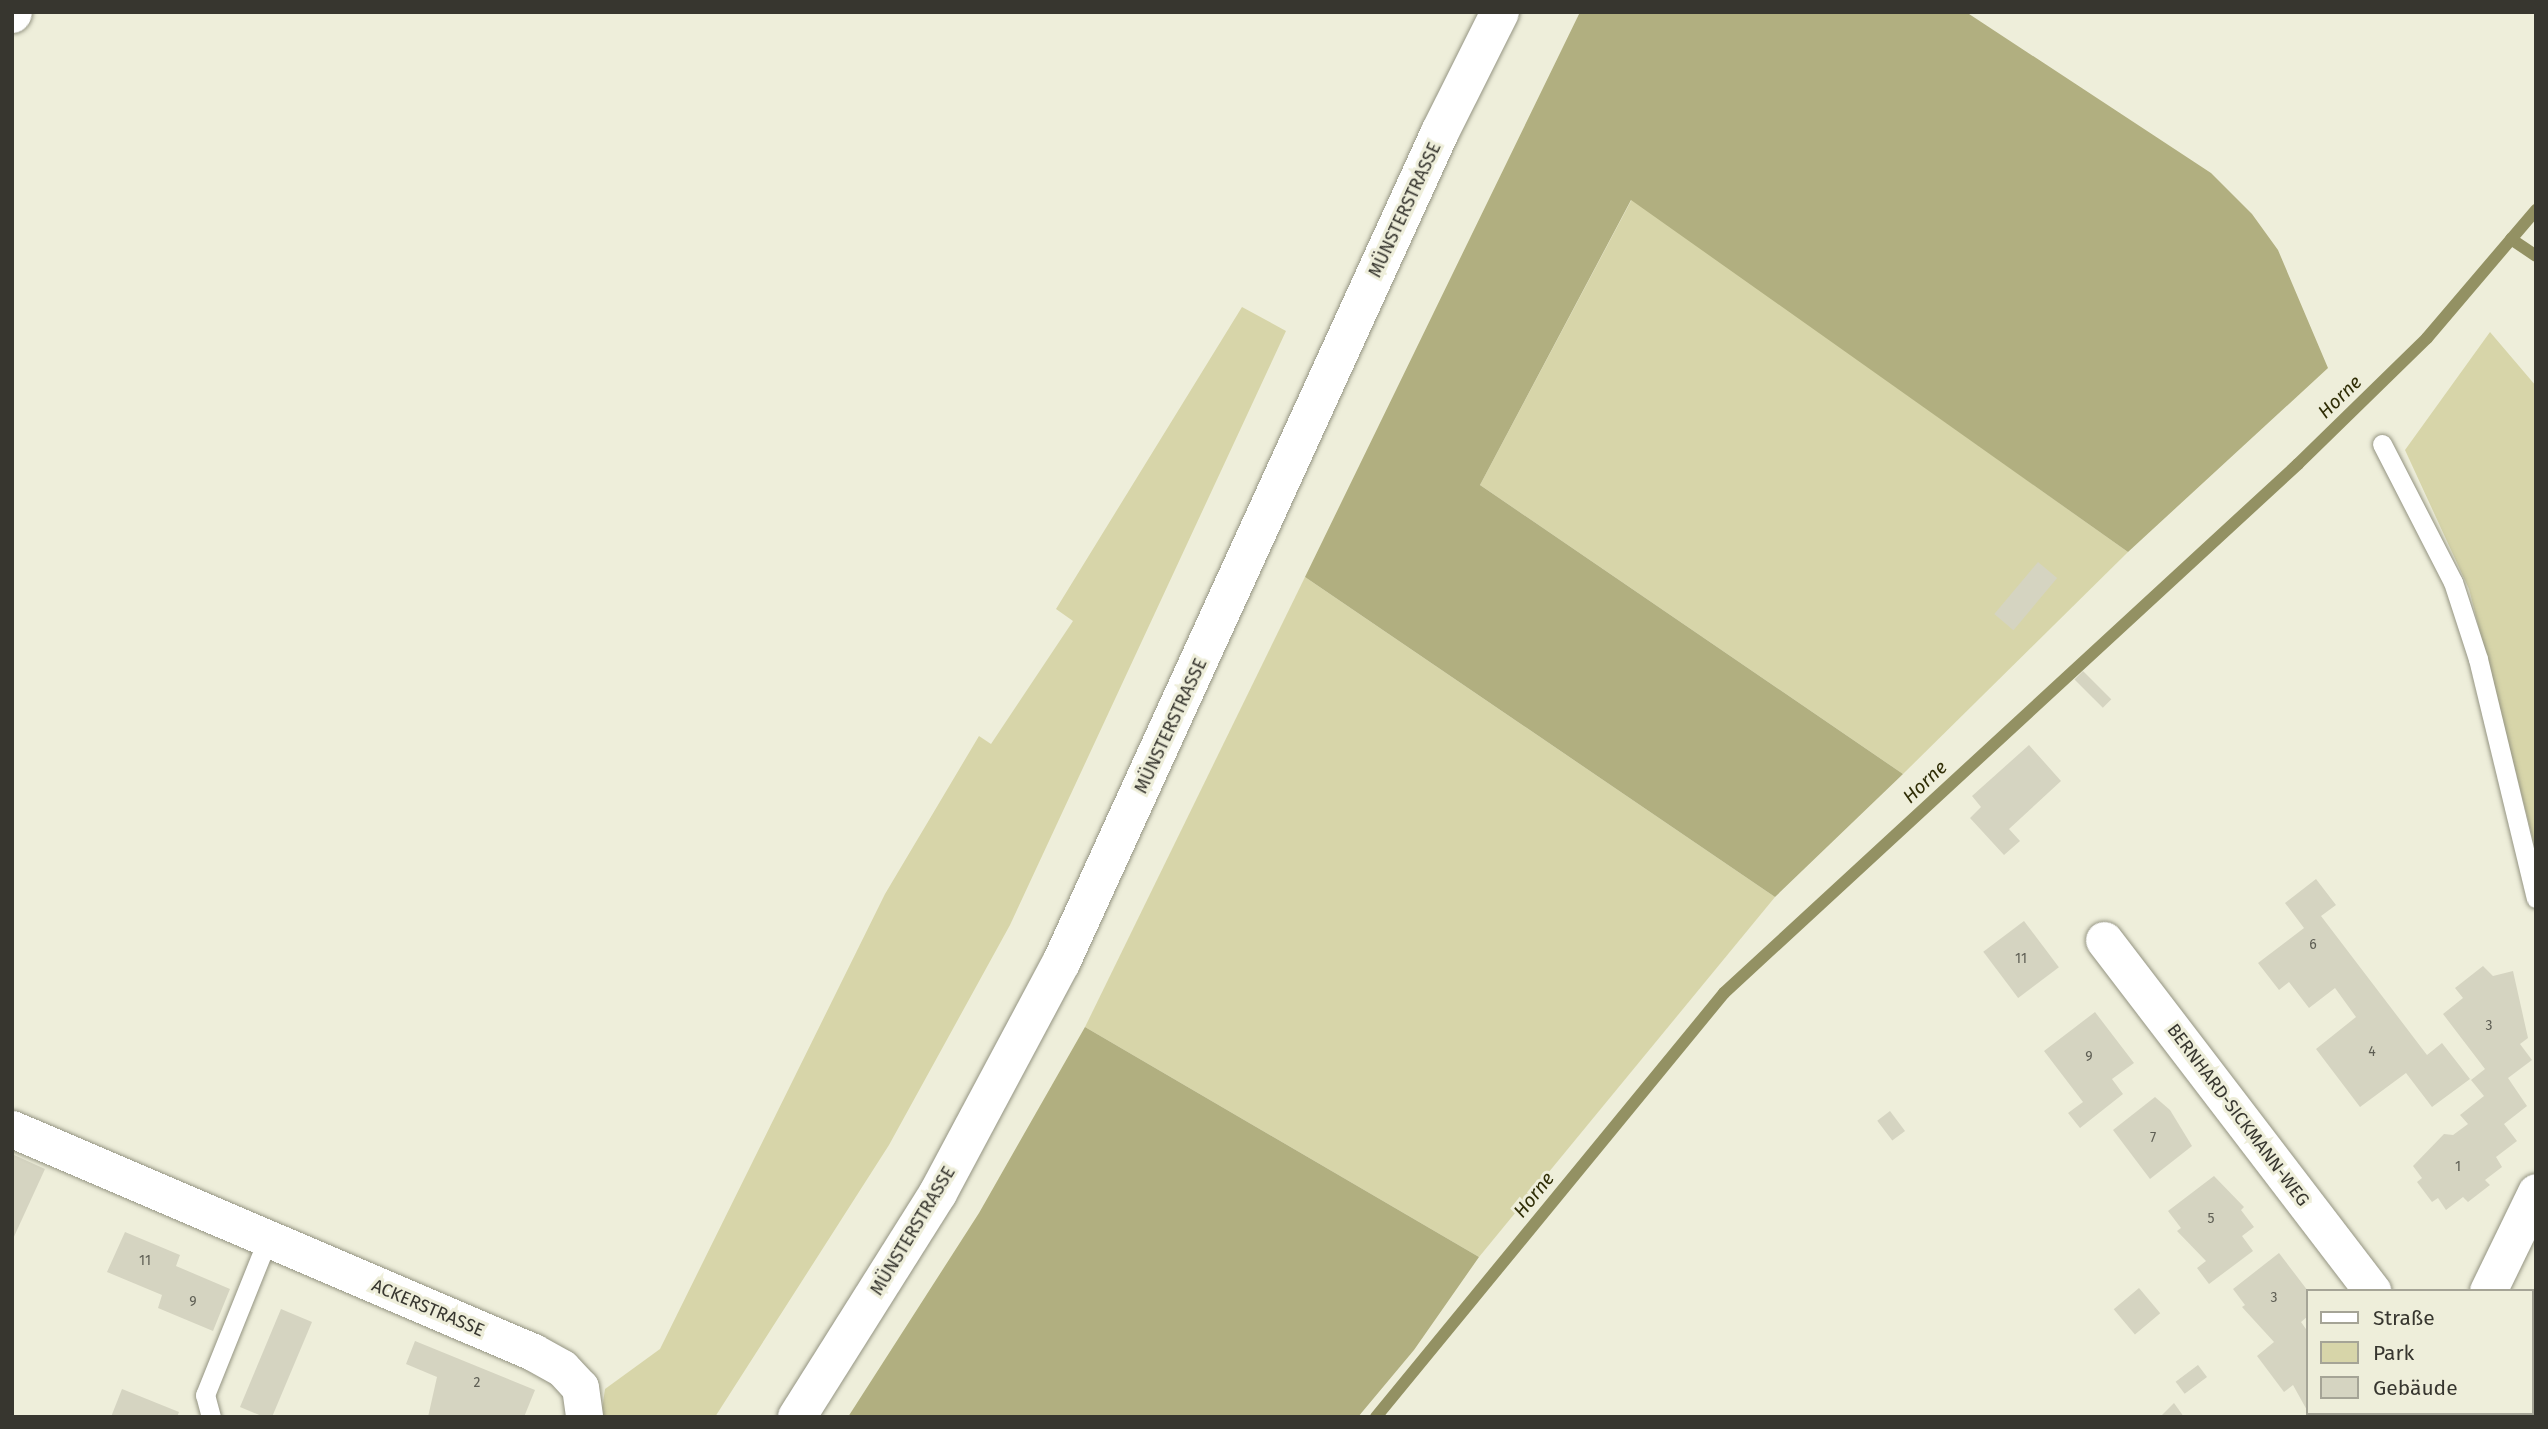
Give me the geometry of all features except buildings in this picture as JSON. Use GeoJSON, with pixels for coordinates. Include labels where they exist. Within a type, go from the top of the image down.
{"type":"FeatureCollection","features":[{"type":"Feature","properties":{"kind":"main road","name":"MÜNSTERSTRASSE"},"geometry":{"type":"LineString","coordinates":[[797,1417],[938,1193],[1061,963],[1440,132],[1500,12]]}},
{"type":"Feature","properties":{"kind":"street","name":"BERNHARD-SICKMANN-WEG"},"geometry":{"type":"LineString","coordinates":[[2104,940],[2370,1289]]}},
{"type":"Feature","properties":{"kind":"street","name":"ACKERSTRASSE"},"geometry":{"type":"LineString","coordinates":[[12,1129],[267,1241],[533,1352],[562,1368],[582,1402]]}},
{"type":"Feature","properties":{"kind":"street"},"geometry":{"type":"LineString","coordinates":[[2489,1289],[2536,1192]]}},
{"type":"Feature","properties":{"kind":"lane"},"geometry":{"type":"LineString","coordinates":[[2382,444],[2453,582],[2478,659],[2536,898]]}},
{"type":"Feature","properties":{"kind":"lane"},"geometry":{"type":"LineString","coordinates":[[211,1417],[205,1395],[267,1241]]}},
{"type":"Feature","properties":{"kind":"green space"},"geometry":{"type":"Polygon","coordinates":[[[1632,199],[2128,552],[1903,774],[1480,485],[1632,199]]]}},
{"type":"Feature","properties":{"kind":"green space"},"geometry":{"type":"Polygon","coordinates":[[[1242,307],[1286,331],[1010,925],[889,1145],[715,1417],[601,1417],[605,1389],[660,1349],[885,894],[979,736],[991,744],[1073,621],[1056,609],[1242,307]]]}},
{"type":"Feature","properties":{"kind":"green space"},"geometry":{"type":"Polygon","coordinates":[[[2490,332],[2536,386],[2536,851],[2469,589],[2405,450],[2490,332]]]}},
{"type":"Feature","properties":{"kind":"green space"},"geometry":{"type":"Polygon","coordinates":[[[1305,577],[1775,897],[1479,1257],[1085,1027],[1305,577]]]}},
{"type":"Feature","properties":{"kind":"shaded area"},"geometry":{"type":"Polygon","coordinates":[[[1580,12],[1966,12],[2211,173],[2252,214],[2278,250],[2328,368],[2128,552],[1631,200],[1480,485],[1903,774],[1775,897],[1305,577],[1580,12]]]}},
{"type":"Feature","properties":{"kind":"shaded area"},"geometry":{"type":"Polygon","coordinates":[[[1085,1027],[1479,1257],[1414,1350],[1358,1417],[848,1417],[979,1213],[1085,1027]]]}},
{"type":"Feature","properties":{"kind":"waterway","name":"Horne"},"geometry":{"type":"LineString","coordinates":[[1376,1417],[1724,993],[2298,464],[2427,338],[2536,210]]}},
{"type":"Feature","properties":{"kind":"waterway"},"geometry":{"type":"LineString","coordinates":[[2511,239],[2536,256]]}}]}
